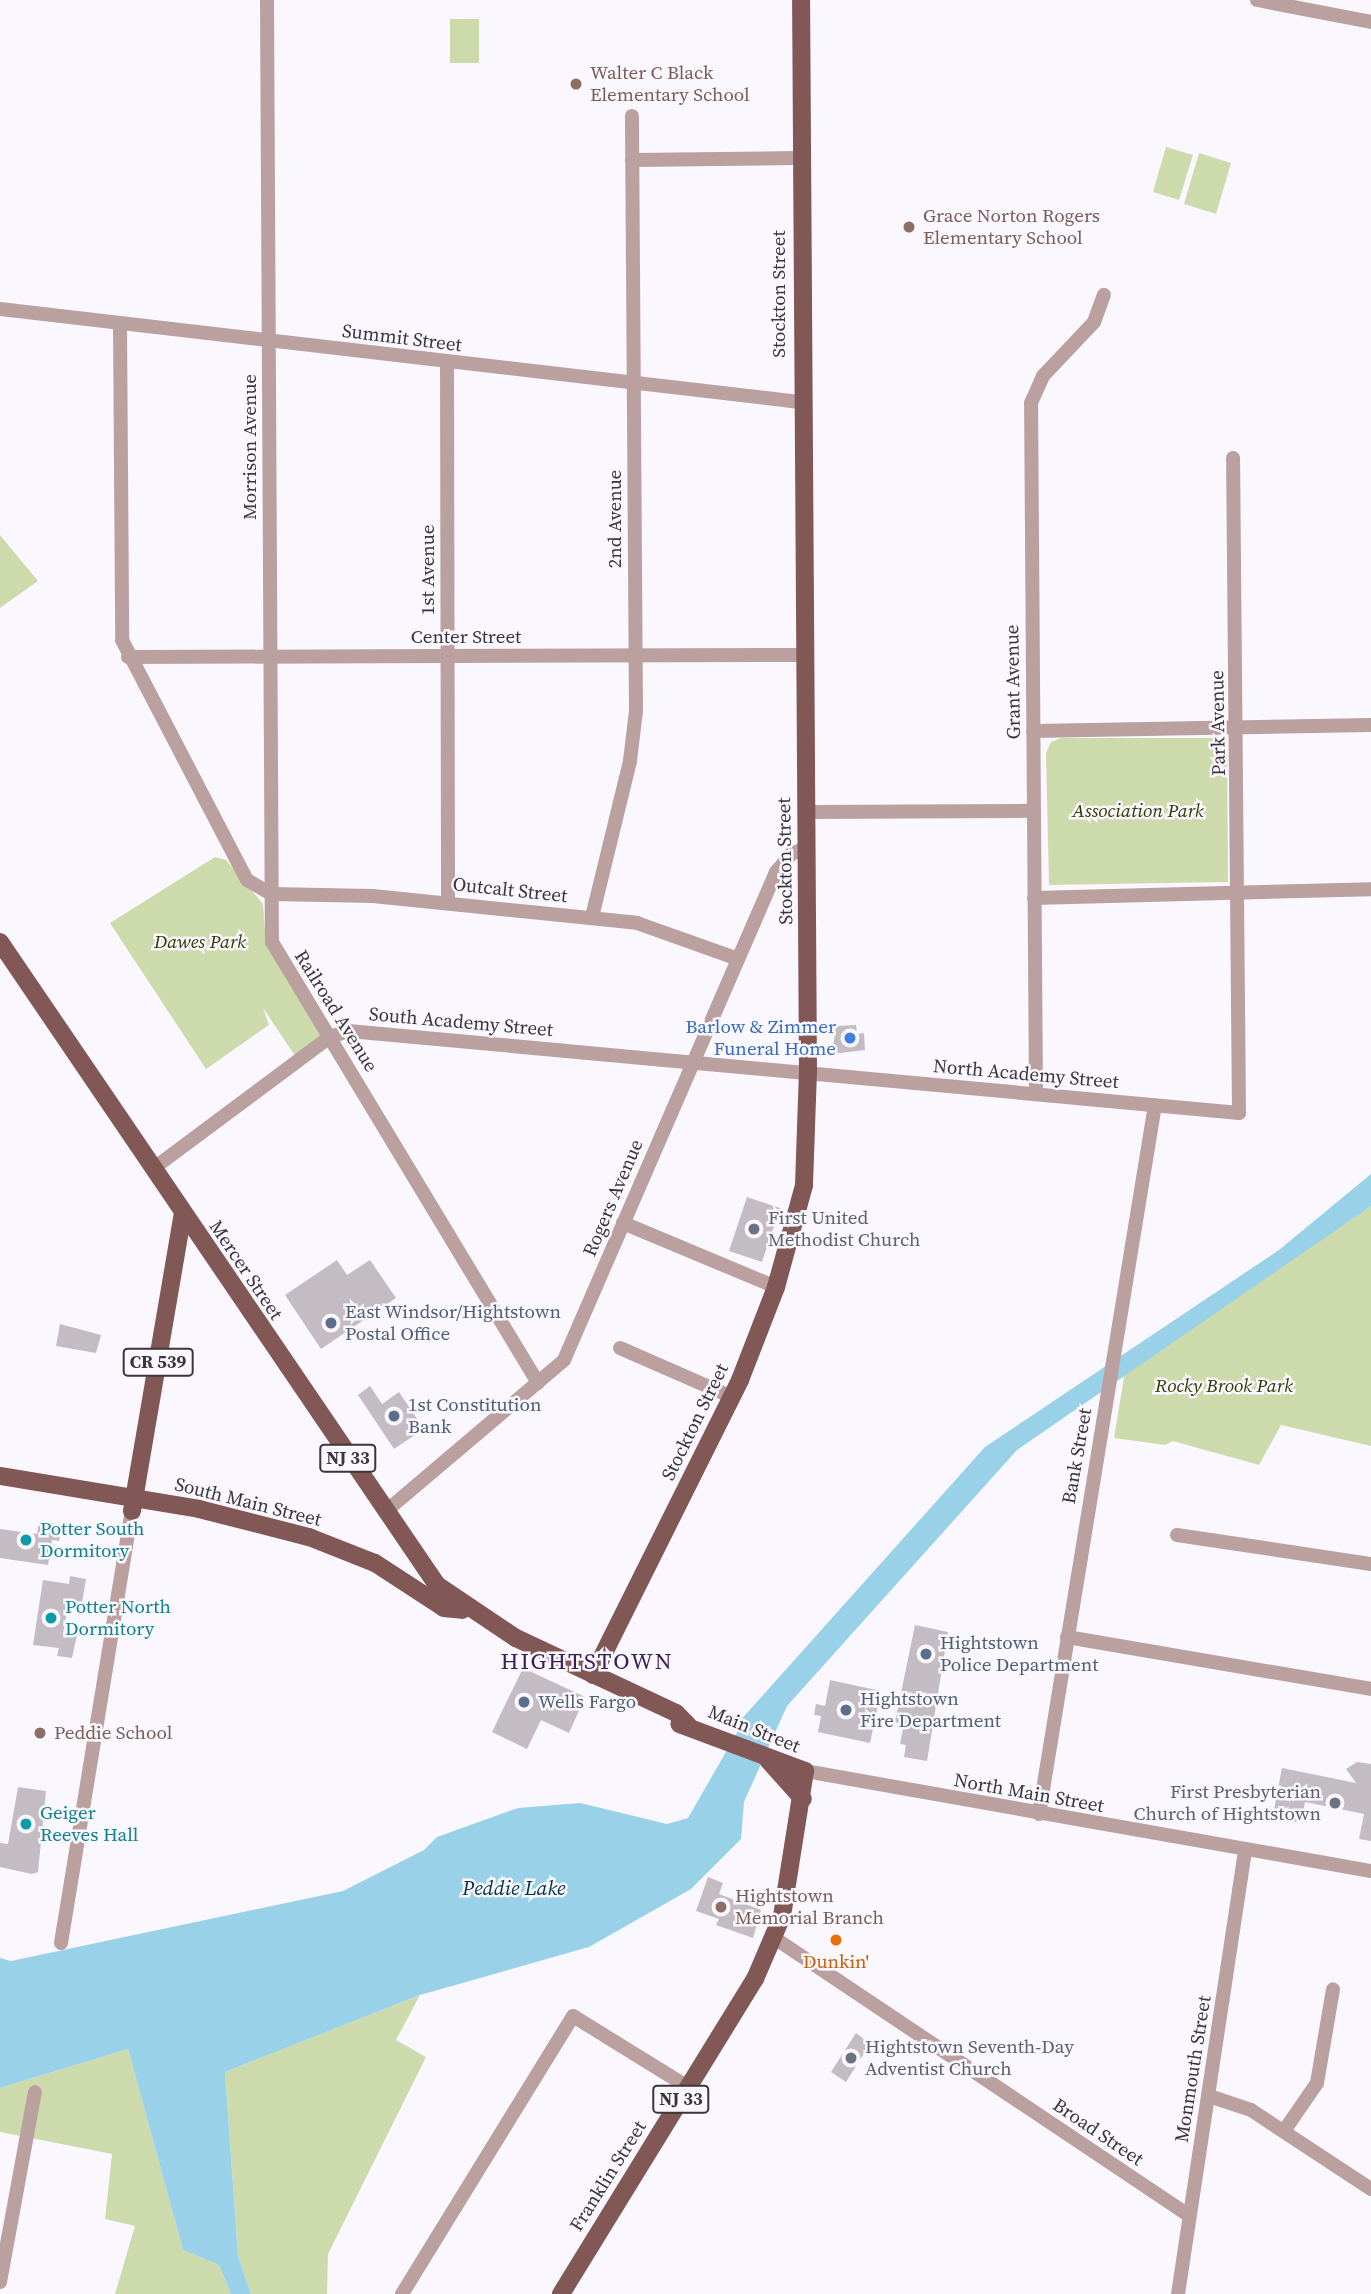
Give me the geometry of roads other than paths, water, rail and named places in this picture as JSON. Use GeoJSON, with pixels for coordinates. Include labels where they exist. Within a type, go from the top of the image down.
{"type":"FeatureCollection","features":[{"type":"Feature","properties":{"kind":"main road","name":"Stockton Street"},"geometry":{"type":"LineString","coordinates":[[593,1675],[732,1397],[776,1287],[804,1185],[808,1073],[798,158],[801,0]]}},
{"type":"Feature","properties":{"kind":"main road","name":"Mercer Street"},"geometry":{"type":"LineString","coordinates":[[0,942],[385,1512],[437,1585],[469,1611]]}},
{"type":"Feature","properties":{"kind":"main road","name":"CR 539"},"geometry":{"type":"LineString","coordinates":[[133,1504],[183,1213]]}},
{"type":"Feature","properties":{"kind":"main road","name":"South Main Street"},"geometry":{"type":"LineString","coordinates":[[0,1476],[309,1537],[375,1563],[408,1588],[444,1608],[469,1611]]}},
{"type":"Feature","properties":{"kind":"main road","name":"Main Street"},"geometry":{"type":"LineString","coordinates":[[469,1611],[593,1675],[676,1713],[688,1725],[805,1772]]}},
{"type":"Feature","properties":{"kind":"main road"},"geometry":{"type":"LineString","coordinates":[[768,1759],[803,1798]]}},
{"type":"Feature","properties":{"kind":"main road","name":"Franklin Street"},"geometry":{"type":"LineString","coordinates":[[561,2294],[776,1939],[803,1798],[805,1772]]}},
{"type":"Feature","properties":{"kind":"street","name":"Morrison Avenue"},"geometry":{"type":"LineString","coordinates":[[267,0],[271,894]]}},
{"type":"Feature","properties":{"kind":"street"},"geometry":{"type":"LineString","coordinates":[[1257,0],[1371,22]]}},
{"type":"Feature","properties":{"kind":"street","name":"2nd Avenue"},"geometry":{"type":"LineString","coordinates":[[592,917],[633,744],[635,656],[632,116]]}},
{"type":"Feature","properties":{"kind":"street"},"geometry":{"type":"LineString","coordinates":[[632,160],[798,158]]}},
{"type":"Feature","properties":{"kind":"street","name":"Grant Avenue"},"geometry":{"type":"LineString","coordinates":[[1036,1094],[1031,403],[1043,376],[1094,322],[1104,295]]}},
{"type":"Feature","properties":{"kind":"street","name":"Summit Street"},"geometry":{"type":"LineString","coordinates":[[0,309],[800,402]]}},
{"type":"Feature","properties":{"kind":"street"},"geometry":{"type":"LineString","coordinates":[[120,323],[122,640],[128,657],[247,880],[271,894]]}},
{"type":"Feature","properties":{"kind":"street","name":"1st Avenue"},"geometry":{"type":"LineString","coordinates":[[447,362],[448,903]]}},
{"type":"Feature","properties":{"kind":"street","name":"Park Avenue"},"geometry":{"type":"LineString","coordinates":[[1233,458],[1239,1113]]}},
{"type":"Feature","properties":{"kind":"street","name":"Center Street"},"geometry":{"type":"LineString","coordinates":[[128,657],[804,655]]}},
{"type":"Feature","properties":{"kind":"street"},"geometry":{"type":"LineString","coordinates":[[1033,731],[1371,725]]}},
{"type":"Feature","properties":{"kind":"street"},"geometry":{"type":"LineString","coordinates":[[806,812],[1033,811]]}},
{"type":"Feature","properties":{"kind":"street","name":"Rogers Avenue"},"geometry":{"type":"LineString","coordinates":[[385,1512],[564,1360],[776,872],[791,854],[806,848]]}},
{"type":"Feature","properties":{"kind":"street"},"geometry":{"type":"LineString","coordinates":[[1034,898],[1371,890]]}},
{"type":"Feature","properties":{"kind":"street","name":"Outcalt Street"},"geometry":{"type":"LineString","coordinates":[[271,894],[448,903],[592,917],[662,928],[738,959]]}},
{"type":"Feature","properties":{"kind":"street","name":"Railroad Avenue"},"geometry":{"type":"LineString","coordinates":[[271,894],[277,953],[538,1382]]}},
{"type":"Feature","properties":{"kind":"street","name":"South Academy Street"},"geometry":{"type":"LineString","coordinates":[[154,1168],[330,1037],[349,1031],[808,1073]]}},
{"type":"Feature","properties":{"kind":"street","name":"North Academy Street"},"geometry":{"type":"LineString","coordinates":[[808,1073],[1239,1113]]}},
{"type":"Feature","properties":{"kind":"street","name":"Bank Street"},"geometry":{"type":"LineString","coordinates":[[1039,1814],[1155,1105]]}},
{"type":"Feature","properties":{"kind":"street"},"geometry":{"type":"LineString","coordinates":[[623,1223],[776,1287]]}},
{"type":"Feature","properties":{"kind":"street"},"geometry":{"type":"LineString","coordinates":[[620,1348],[732,1397]]}},
{"type":"Feature","properties":{"kind":"street"},"geometry":{"type":"LineString","coordinates":[[61,1943],[133,1504]]}},
{"type":"Feature","properties":{"kind":"street"},"geometry":{"type":"LineString","coordinates":[[1177,1535],[1371,1564]]}},
{"type":"Feature","properties":{"kind":"street"},"geometry":{"type":"LineString","coordinates":[[1067,1637],[1371,1688]]}},
{"type":"Feature","properties":{"kind":"street","name":"North Main Street"},"geometry":{"type":"LineString","coordinates":[[805,1772],[1371,1871]]}},
{"type":"Feature","properties":{"kind":"street","name":"Monmouth Street"},"geometry":{"type":"LineString","coordinates":[[1178,2294],[1245,1849]]}},
{"type":"Feature","properties":{"kind":"street","name":"Broad Street"},"geometry":{"type":"LineString","coordinates":[[776,1939],[1189,2215]]}},
{"type":"Feature","properties":{"kind":"street"},"geometry":{"type":"LineString","coordinates":[[1284,2131],[1317,2083],[1333,1989]]}},
{"type":"Feature","properties":{"kind":"street"},"geometry":{"type":"LineString","coordinates":[[402,2294],[573,2016],[688,2087]]}},
{"type":"Feature","properties":{"kind":"street"},"geometry":{"type":"LineString","coordinates":[[0,2282],[35,2092]]}},
{"type":"Feature","properties":{"kind":"street"},"geometry":{"type":"LineString","coordinates":[[1209,2096],[1236,2103],[1284,2131],[1371,2189]]}},
{"type":"Feature","properties":{"kind":"water","name":"Peddie Lake"},"geometry":{"type":"Polygon","coordinates":[[[1371,1174],[1371,1206],[1017,1450],[787,1706],[744,1802],[741,1839],[691,1889],[589,1947],[420,1995],[225,2072],[238,2256],[251,2294],[231,2294],[219,2265],[183,2250],[128,2049],[0,2088],[0,1958],[11,1961],[343,1891],[424,1850],[437,1837],[518,1808],[580,1803],[667,1824],[688,1818],[738,1731],[738,1723],[985,1447],[1279,1250],[1371,1174]]]}},
{"type":"Feature","properties":{"kind":"place","name":"Walter C Black Elementary School"},"geometry":{"type":"Point","coordinates":[576,84]}},
{"type":"Feature","properties":{"kind":"place","name":"Grace Norton Rogers Elementary School"},"geometry":{"type":"Point","coordinates":[909,227]}},
{"type":"Feature","properties":{"kind":"place","name":"Barlow & Zimmer Funeral Home"},"geometry":{"type":"Point","coordinates":[850,1038]}},
{"type":"Feature","properties":{"kind":"place","name":"First United Methodist Church"},"geometry":{"type":"Point","coordinates":[754,1229]}},
{"type":"Feature","properties":{"kind":"place","name":"East Windsor/Hightstown Postal Office"},"geometry":{"type":"Point","coordinates":[331,1323]}},
{"type":"Feature","properties":{"kind":"place","name":"1st Constitution Bank"},"geometry":{"type":"Point","coordinates":[394,1416]}},
{"type":"Feature","properties":{"kind":"place","name":"Potter South Dormitory"},"geometry":{"type":"Point","coordinates":[26,1540]}},
{"type":"Feature","properties":{"kind":"place","name":"Potter North Dormitory"},"geometry":{"type":"Point","coordinates":[51,1618]}},
{"type":"Feature","properties":{"kind":"place","name":"Hightstown Police Department"},"geometry":{"type":"Point","coordinates":[926,1654]}},
{"type":"Feature","properties":{"kind":"place","name":"Wells Fargo"},"geometry":{"type":"Point","coordinates":[524,1702]}},
{"type":"Feature","properties":{"kind":"place","name":"Hightstown Fire Department"},"geometry":{"type":"Point","coordinates":[846,1710]}},
{"type":"Feature","properties":{"kind":"place","name":"Peddie School"},"geometry":{"type":"Point","coordinates":[40,1733]}},
{"type":"Feature","properties":{"kind":"place","name":"First Presbyterian Church of Hightstown"},"geometry":{"type":"Point","coordinates":[1335,1803]}},
{"type":"Feature","properties":{"kind":"place","name":"Geiger Reeves Hall"},"geometry":{"type":"Point","coordinates":[26,1824]}},
{"type":"Feature","properties":{"kind":"place","name":"Hightstown Memorial Branch"},"geometry":{"type":"Point","coordinates":[721,1907]}},
{"type":"Feature","properties":{"kind":"place","name":"Dunkin'"},"geometry":{"type":"Point","coordinates":[836,1940]}},
{"type":"Feature","properties":{"kind":"place","name":"Hightstown Seventh-Day Adventist Church"},"geometry":{"type":"Point","coordinates":[851,2058]}},
{"type":"Feature","properties":{"kind":"district","name":"HIGHTSTOWN"},"geometry":{"type":"Point","coordinates":[587,1661]}},
{"type":"Feature","properties":{"kind":"park label","name":"Association Park"},"geometry":{"type":"Point","coordinates":[1138,811]}},
{"type":"Feature","properties":{"kind":"park label","name":"Dawes Park"},"geometry":{"type":"Point","coordinates":[200,942]}},
{"type":"Feature","properties":{"kind":"park label","name":"Rocky Brook Park"},"geometry":{"type":"Point","coordinates":[1224,1386]}}]}
